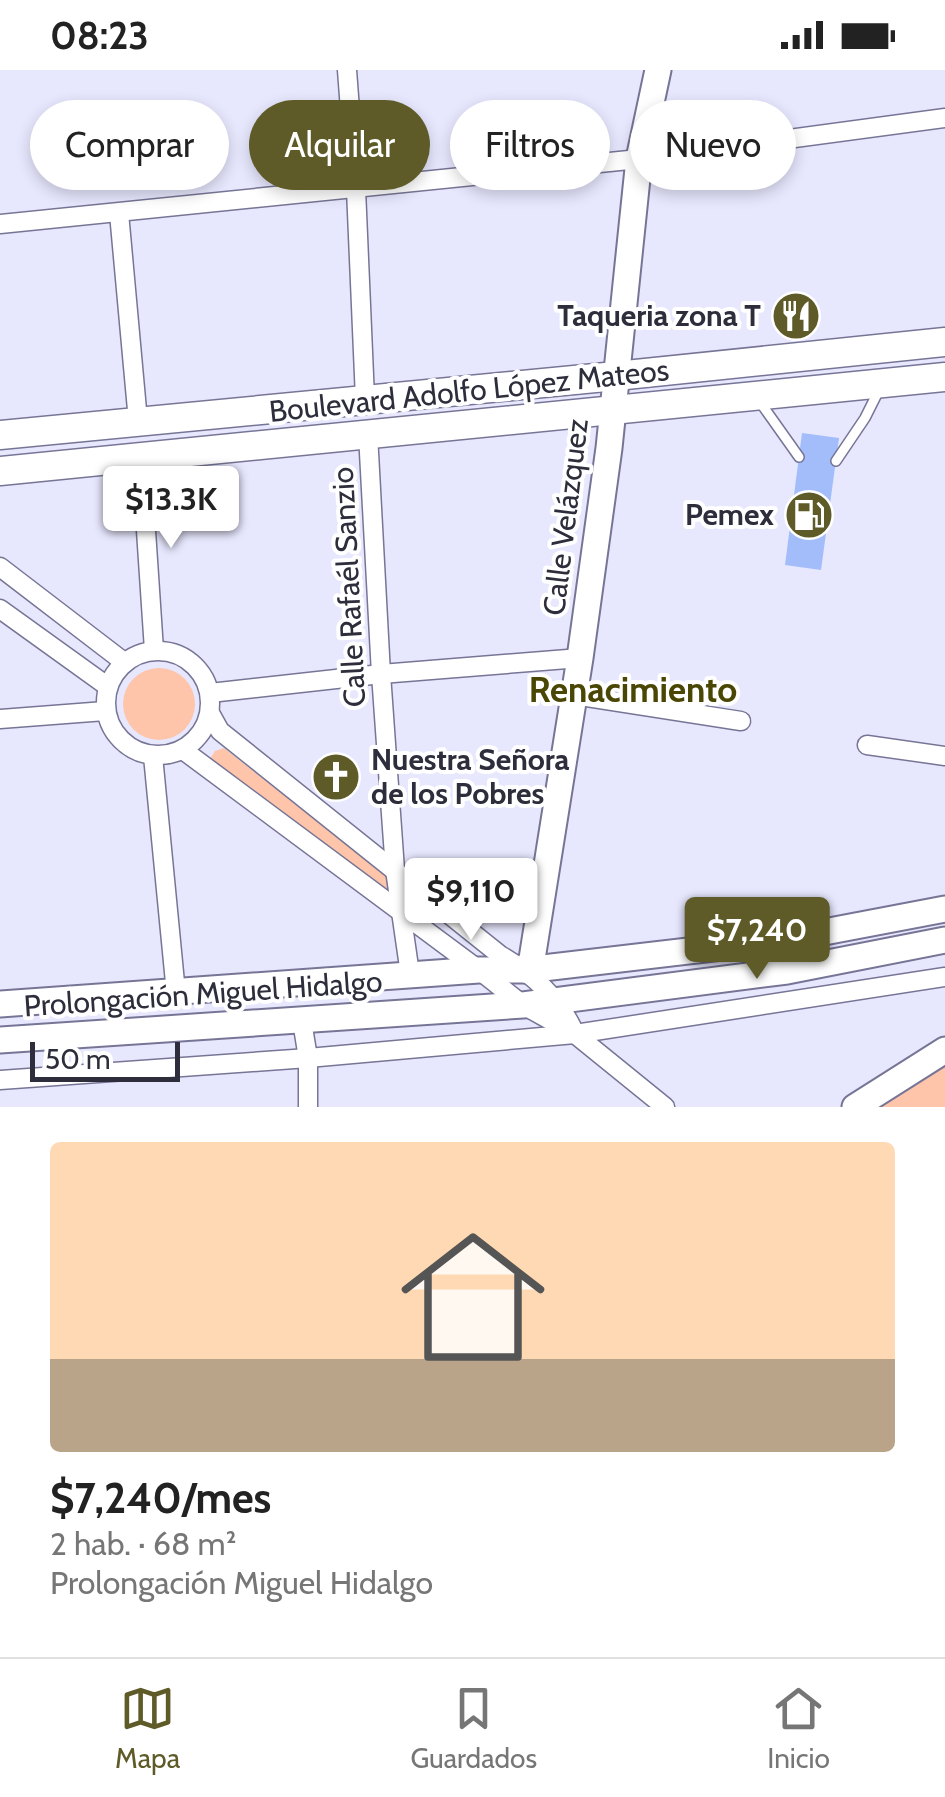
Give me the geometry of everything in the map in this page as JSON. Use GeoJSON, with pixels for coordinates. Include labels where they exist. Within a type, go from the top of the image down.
{"type":"FeatureCollection","features":[{"type":"Feature","properties":{"kind":"main road","name":"Boulevard Adolfo López Mateos"},"geometry":{"type":"LineString","coordinates":[[0,434],[945,342]]}},
{"type":"Feature","properties":{"kind":"main road","name":"Boulevard Adolfo López Mateos"},"geometry":{"type":"LineString","coordinates":[[0,471],[945,377]]}},
{"type":"Feature","properties":{"kind":"street"},"geometry":{"type":"LineString","coordinates":[[347,70],[349,100]]}},
{"type":"Feature","properties":{"kind":"street","name":"Calle Velázquez"},"geometry":{"type":"LineString","coordinates":[[652,100],[658,70]]}},
{"type":"Feature","properties":{"kind":"street"},"geometry":{"type":"LineString","coordinates":[[796,138],[945,118]]}},
{"type":"Feature","properties":{"kind":"street"},"geometry":{"type":"LineString","coordinates":[[430,180],[630,160]]}},
{"type":"Feature","properties":{"kind":"street"},"geometry":{"type":"LineString","coordinates":[[0,224],[337,190]]}},
{"type":"Feature","properties":{"kind":"street"},"geometry":{"type":"LineString","coordinates":[[356,190],[366,399]]}},
{"type":"Feature","properties":{"kind":"street","name":"Calle Velázquez"},"geometry":{"type":"LineString","coordinates":[[526,970],[532,959],[580,658],[636,190]]}},
{"type":"Feature","properties":{"kind":"street"},"geometry":{"type":"LineString","coordinates":[[120,213],[138,421]]}},
{"type":"Feature","properties":{"kind":"street","name":"Calle Rafaél Sanzio"},"geometry":{"type":"LineString","coordinates":[[368,434],[395,870],[410,974]]}},
{"type":"Feature","properties":{"kind":"street"},"geometry":{"type":"LineString","coordinates":[[141,456],[154,650]]}},
{"type":"Feature","properties":{"kind":"street"},"geometry":{"type":"LineString","coordinates":[[0,567],[124,662]]}},
{"type":"Feature","properties":{"kind":"street"},"geometry":{"type":"LineString","coordinates":[[0,608],[108,686]]}},
{"type":"Feature","properties":{"kind":"street"},"geometry":{"type":"LineString","coordinates":[[154,650],[175,652],[204,676],[210,693],[210,713],[198,738],[183,750],[154,756],[132,749],[117,737],[106,710],[112,676],[136,654],[154,650]]}},
{"type":"Feature","properties":{"kind":"street"},"geometry":{"type":"LineString","coordinates":[[210,693],[580,658]]}},
{"type":"Feature","properties":{"kind":"street"},"geometry":{"type":"LineString","coordinates":[[574,696],[741,721]]}},
{"type":"Feature","properties":{"kind":"street"},"geometry":{"type":"LineString","coordinates":[[0,719],[106,710]]}},
{"type":"Feature","properties":{"kind":"street"},"geometry":{"type":"LineString","coordinates":[[210,713],[220,731],[500,955],[526,970],[557,1000],[575,1034]]}},
{"type":"Feature","properties":{"kind":"street"},"geometry":{"type":"LineString","coordinates":[[867,746],[945,756]]}},
{"type":"Feature","properties":{"kind":"street"},"geometry":{"type":"LineString","coordinates":[[183,750],[524,1006],[575,1034],[666,1107]]}},
{"type":"Feature","properties":{"kind":"street"},"geometry":{"type":"LineString","coordinates":[[154,756],[176,993]]}},
{"type":"Feature","properties":{"kind":"street","name":"Prolongación Miguel Hidalgo"},"geometry":{"type":"LineString","coordinates":[[0,1004],[410,974],[526,970],[782,940],[945,909]]}},
{"type":"Feature","properties":{"kind":"street","name":"Prolongación Miguel Hidalgo"},"geometry":{"type":"LineString","coordinates":[[0,1040],[524,1006],[787,970],[945,940]]}},
{"type":"Feature","properties":{"kind":"street"},"geometry":{"type":"LineString","coordinates":[[0,1080],[575,1034],[945,976]]}},
{"type":"Feature","properties":{"kind":"street"},"geometry":{"type":"LineString","coordinates":[[302,1021],[308,1058],[308,1107]]}},
{"type":"Feature","properties":{"kind":"street"},"geometry":{"type":"LineString","coordinates":[[855,1107],[945,1050]]}},
{"type":"Feature","properties":{"kind":"lane"},"geometry":{"type":"LineString","coordinates":[[836,461],[883,383]]}},
{"type":"Feature","properties":{"kind":"lane"},"geometry":{"type":"LineString","coordinates":[[755,395],[799,457]]}},
{"type":"Feature","properties":{"kind":"shaded area"},"geometry":{"type":"Polygon","coordinates":[[[159,668],[184,679],[195,704],[184,729],[159,740],[134,729],[123,704],[134,679],[159,668]]]}},
{"type":"Feature","properties":{"kind":"shaded area"},"geometry":{"type":"Polygon","coordinates":[[[224,748],[389,878],[387,894],[210,759],[215,751],[224,748]]]}},
{"type":"Feature","properties":{"kind":"shaded area"},"geometry":{"type":"Polygon","coordinates":[[[945,1057],[945,1107],[864,1107],[945,1057]]]}},
{"type":"Feature","properties":{"kind":"building"},"geometry":{"type":"Polygon","coordinates":[[[802,433],[839,438],[821,570],[785,565],[802,433]]]}},
{"type":"Feature","properties":{"kind":"place","name":"Taqueria zona T"},"geometry":{"type":"Point","coordinates":[796,316]}},
{"type":"Feature","properties":{"kind":"place","name":"Pemex"},"geometry":{"type":"Point","coordinates":[809,515]}},
{"type":"Feature","properties":{"kind":"place","name":"Nuestra Señora de los Pobres"},"geometry":{"type":"Point","coordinates":[336,777]}},
{"type":"Feature","properties":{"kind":"district","name":"Renacimiento"},"geometry":{"type":"Point","coordinates":[633,690]}}]}
